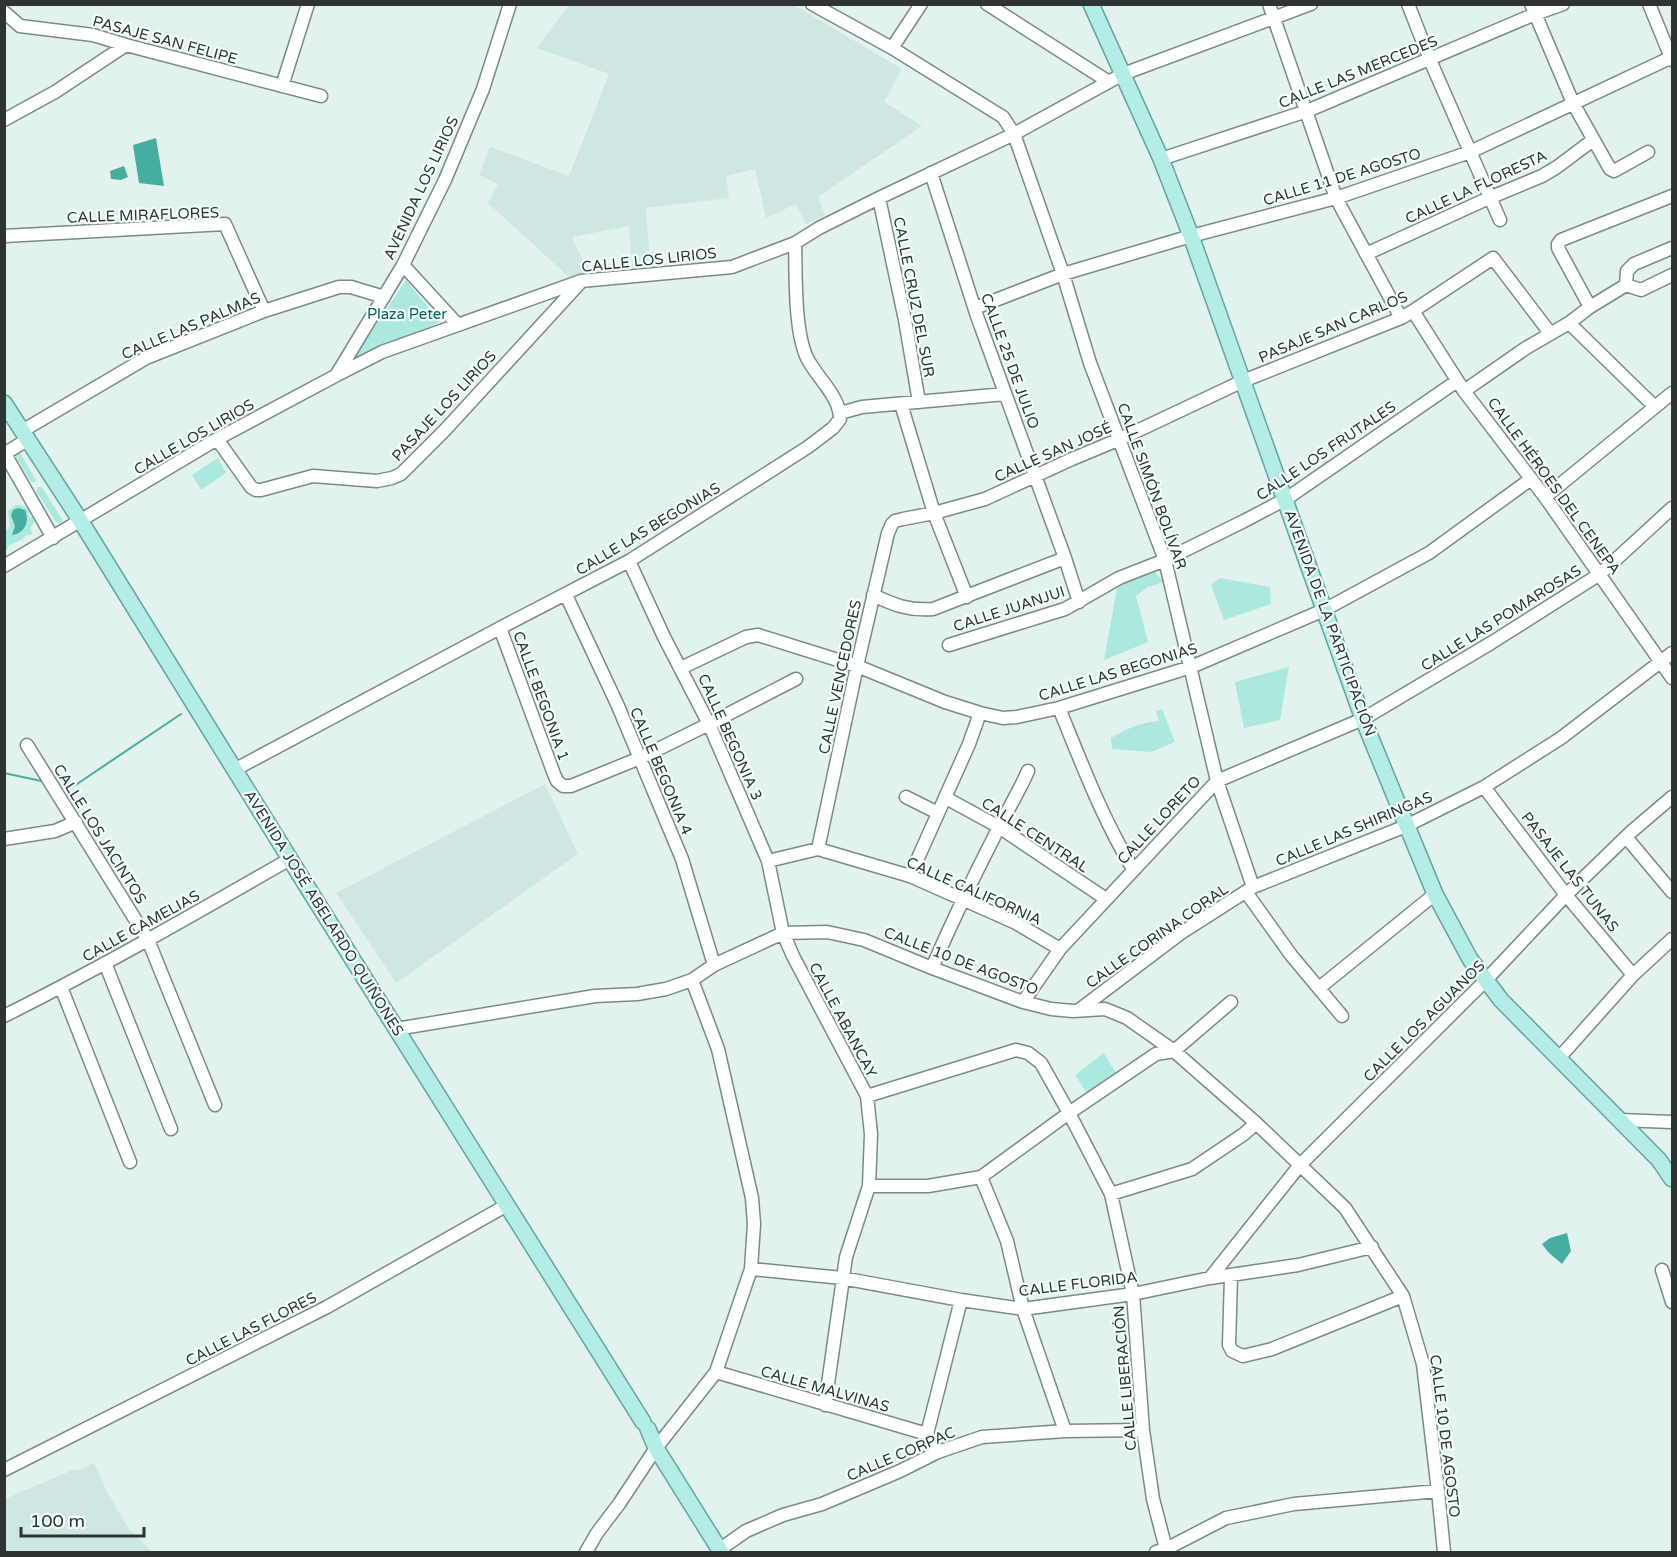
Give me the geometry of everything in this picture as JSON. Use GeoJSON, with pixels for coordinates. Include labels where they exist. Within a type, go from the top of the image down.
{"type":"FeatureCollection","features":[{"type":"Feature","properties":{"kind":"main road","name":"AVENIDA DE LA PARTICIPACIÓN"},"geometry":{"type":"LineString","coordinates":[[1091,4],[1161,159],[1191,236],[1363,719],[1434,894],[1470,960],[1500,1000],[1659,1160],[1672,1179]]}},
{"type":"Feature","properties":{"kind":"main road","name":"AVENIDA JOSÉ ABELARDO QUIÑONES"},"geometry":{"type":"LineString","coordinates":[[4,404],[80,520],[234,770],[646,1426],[656,1448],[720,1551]]}},
{"type":"Feature","properties":{"kind":"street"},"geometry":{"type":"LineString","coordinates":[[282,86],[308,4]]}},
{"type":"Feature","properties":{"kind":"street","name":"AVENIDA LOS LIRIOS"},"geometry":{"type":"LineString","coordinates":[[337,375],[403,265],[445,180],[483,89],[510,4]]}},
{"type":"Feature","properties":{"kind":"street"},"geometry":{"type":"LineString","coordinates":[[812,4],[892,48],[1002,117],[1014,134]]}},
{"type":"Feature","properties":{"kind":"street"},"geometry":{"type":"LineString","coordinates":[[892,48],[921,4]]}},
{"type":"Feature","properties":{"kind":"street"},"geometry":{"type":"LineString","coordinates":[[987,4],[1109,82]]}},
{"type":"Feature","properties":{"kind":"street"},"geometry":{"type":"LineString","coordinates":[[1269,4],[1336,198],[1401,318]]}},
{"type":"Feature","properties":{"kind":"street","name":"CALLE LOS LIRIOS"},"geometry":{"type":"LineString","coordinates":[[4,566],[217,438],[382,352],[581,280],[732,267],[795,243],[819,228],[879,198],[1014,134],[1123,74],[1311,4]]}},
{"type":"Feature","properties":{"kind":"street"},"geometry":{"type":"LineString","coordinates":[[1408,4],[1500,220]]}},
{"type":"Feature","properties":{"kind":"street","name":"CALLE LAS MERCEDES"},"geometry":{"type":"LineString","coordinates":[[1161,159],[1307,111],[1430,60],[1533,9],[1563,4]]}},
{"type":"Feature","properties":{"kind":"street"},"geometry":{"type":"LineString","coordinates":[[1649,4],[1672,59]]}},
{"type":"Feature","properties":{"kind":"street"},"geometry":{"type":"LineString","coordinates":[[1533,9],[1573,103],[1611,169],[1614,171],[1648,152]]}},
{"type":"Feature","properties":{"kind":"street","name":"PASAJE SAN FELIPE"},"geometry":{"type":"LineString","coordinates":[[4,12],[20,26],[93,35],[321,96]]}},
{"type":"Feature","properties":{"kind":"street"},"geometry":{"type":"LineString","coordinates":[[4,120],[55,92],[126,45]]}},
{"type":"Feature","properties":{"kind":"street","name":"CALLE 11 DE AGOSTO"},"geometry":{"type":"LineString","coordinates":[[975,308],[1063,274],[1191,236],[1336,198],[1470,152],[1672,59]]}},
{"type":"Feature","properties":{"kind":"street","name":"CALLE SIMÓN BOLÍVAR"},"geometry":{"type":"LineString","coordinates":[[1014,134],[1063,274],[1090,363],[1165,560],[1217,781],[1250,890],[1291,955],[1342,1016]]}},
{"type":"Feature","properties":{"kind":"street","name":"CALLE LA FLORESTA"},"geometry":{"type":"LineString","coordinates":[[1366,254],[1542,176],[1593,140]]}},
{"type":"Feature","properties":{"kind":"street","name":"CALLE 25 DE JULIO"},"geometry":{"type":"LineString","coordinates":[[931,173],[975,308],[1079,602]]}},
{"type":"Feature","properties":{"kind":"street"},"geometry":{"type":"LineString","coordinates":[[1590,307],[1558,248],[1558,243],[1672,196]]}},
{"type":"Feature","properties":{"kind":"street","name":"CALLE CRUZ DEL SUR"},"geometry":{"type":"LineString","coordinates":[[879,198],[905,320],[919,402]]}},
{"type":"Feature","properties":{"kind":"street","name":"CALLE MIRAFLORES"},"geometry":{"type":"LineString","coordinates":[[4,236],[225,224],[264,311]]}},
{"type":"Feature","properties":{"kind":"street"},"geometry":{"type":"LineString","coordinates":[[795,243],[801,336],[807,358],[838,405],[840,412],[862,407],[1005,394]]}},
{"type":"Feature","properties":{"kind":"street","name":"CALLE LOS FRUTALES"},"geometry":{"type":"LineString","coordinates":[[1626,285],[1627,271],[1634,264],[1672,248]]}},
{"type":"Feature","properties":{"kind":"street","name":"PASAJE SAN CARLOS"},"geometry":{"type":"LineString","coordinates":[[1243,381],[1401,318],[1493,258],[1550,333]]}},
{"type":"Feature","properties":{"kind":"street"},"geometry":{"type":"LineString","coordinates":[[403,265],[458,325]]}},
{"type":"Feature","properties":{"kind":"street","name":"CALLE LOS FRUTALES"},"geometry":{"type":"LineString","coordinates":[[1626,285],[1634,290],[1641,290],[1672,275]]}},
{"type":"Feature","properties":{"kind":"street","name":"PASAJE LOS LIRIOS"},"geometry":{"type":"LineString","coordinates":[[217,438],[251,488],[256,490],[313,476],[377,482],[392,478],[401,474],[446,429],[581,280]]}},
{"type":"Feature","properties":{"kind":"street","name":"CALLE LOS FRUTALES"},"geometry":{"type":"LineString","coordinates":[[1079,602],[1119,578],[1165,560],[1286,499],[1460,386],[1569,323],[1626,285]]}},
{"type":"Feature","properties":{"kind":"street","name":"CALLE LAS PALMAS"},"geometry":{"type":"LineString","coordinates":[[5,454],[24,435],[146,358],[264,311],[339,287],[351,287],[384,297]]}},
{"type":"Feature","properties":{"kind":"street","name":"CALLE HÉROES DEL CENEPA"},"geometry":{"type":"LineString","coordinates":[[1413,311],[1460,386],[1532,479],[1672,678]]}},
{"type":"Feature","properties":{"kind":"street"},"geometry":{"type":"LineString","coordinates":[[1569,323],[1655,407]]}},
{"type":"Feature","properties":{"kind":"street","name":"CALLE SAN JOSÉ"},"geometry":{"type":"LineString","coordinates":[[903,519],[985,499],[1243,381]]}},
{"type":"Feature","properties":{"kind":"street"},"geometry":{"type":"LineString","coordinates":[[1545,497],[1672,393]]}},
{"type":"Feature","properties":{"kind":"street"},"geometry":{"type":"LineString","coordinates":[[901,404],[934,513],[968,597]]}},
{"type":"Feature","properties":{"kind":"street","name":"CALLE LAS BEGONIAS"},"geometry":{"type":"LineString","coordinates":[[234,770],[629,561],[808,447],[837,424],[840,412]]}},
{"type":"Feature","properties":{"kind":"street"},"geometry":{"type":"LineString","coordinates":[[5,454],[53,538]]}},
{"type":"Feature","properties":{"kind":"street","name":"CALLE LAS BEGONIAS"},"geometry":{"type":"LineString","coordinates":[[681,668],[752,635],[758,635],[856,666],[945,702],[980,713],[1003,718],[1059,708],[1191,667],[1324,610],[1428,553],[1532,479]]}},
{"type":"Feature","properties":{"kind":"street","name":"CALLE LAS POMAROSAS"},"geometry":{"type":"LineString","coordinates":[[1363,719],[1491,643],[1600,574],[1672,508]]}},
{"type":"Feature","properties":{"kind":"street","name":"CALLE VENCEDORES"},"geometry":{"type":"LineString","coordinates":[[818,849],[856,666],[890,529],[895,521],[903,519]]}},
{"type":"Feature","properties":{"kind":"street"},"geometry":{"type":"LineString","coordinates":[[873,595],[892,604],[915,610],[933,609],[1065,558]]}},
{"type":"Feature","properties":{"kind":"street","name":"CALLE BEGONIA 3"},"geometry":{"type":"LineString","coordinates":[[629,561],[709,724],[768,861],[783,933]]}},
{"type":"Feature","properties":{"kind":"street","name":"CALLE BEGONIA 4"},"geometry":{"type":"LineString","coordinates":[[566,595],[618,706],[682,859],[714,965]]}},
{"type":"Feature","properties":{"kind":"street","name":"CALLE JUANJUI"},"geometry":{"type":"LineString","coordinates":[[949,645],[1065,609],[1079,602]]}},
{"type":"Feature","properties":{"kind":"street","name":"CALLE BEGONIA 1"},"geometry":{"type":"LineString","coordinates":[[500,628],[560,785],[571,786],[640,758]]}},
{"type":"Feature","properties":{"kind":"street","name":"CALLE LAS SHIRINGAS"},"geometry":{"type":"LineString","coordinates":[[1250,890],[1406,826],[1484,787],[1562,738],[1672,653]]}},
{"type":"Feature","properties":{"kind":"street"},"geometry":{"type":"LineString","coordinates":[[640,758],[796,679]]}},
{"type":"Feature","properties":{"kind":"street"},"geometry":{"type":"LineString","coordinates":[[1059,708],[1101,811],[1133,869]]}},
{"type":"Feature","properties":{"kind":"street"},"geometry":{"type":"LineString","coordinates":[[910,876],[946,798],[980,713]]}},
{"type":"Feature","properties":{"kind":"street","name":"CALLE LORETO"},"geometry":{"type":"LineString","coordinates":[[1023,1002],[1060,949],[1217,781],[1363,719]]}},
{"type":"Feature","properties":{"kind":"street","name":"CALLE LOS JACINTOS"},"geometry":{"type":"LineString","coordinates":[[27,745],[148,940],[215,1105]]}},
{"type":"Feature","properties":{"kind":"street"},"geometry":{"type":"LineString","coordinates":[[932,968],[962,900],[1020,791],[1028,771]]}},
{"type":"Feature","properties":{"kind":"street","name":"PASAJE LAS TUNAS"},"geometry":{"type":"LineString","coordinates":[[1484,787],[1566,895],[1634,975]]}},
{"type":"Feature","properties":{"kind":"street"},"geometry":{"type":"LineString","coordinates":[[906,796],[938,813]]}},
{"type":"Feature","properties":{"kind":"street","name":"CALLE LOS AGUANOS"},"geometry":{"type":"LineString","coordinates":[[1210,1278],[1300,1165],[1485,981],[1566,895],[1626,837],[1672,797]]}},
{"type":"Feature","properties":{"kind":"street","name":"CALLE CENTRAL"},"geometry":{"type":"LineString","coordinates":[[946,798],[999,827],[1106,899]]}},
{"type":"Feature","properties":{"kind":"street"},"geometry":{"type":"LineString","coordinates":[[4,839],[55,831],[76,822]]}},
{"type":"Feature","properties":{"kind":"street"},"geometry":{"type":"LineString","coordinates":[[1626,837],[1672,892]]}},
{"type":"Feature","properties":{"kind":"street","name":"CALLE CALIFORNIA"},"geometry":{"type":"LineString","coordinates":[[768,861],[818,849],[910,876],[1016,923],[1060,949]]}},
{"type":"Feature","properties":{"kind":"street","name":"CALLE CAMELIAS"},"geometry":{"type":"LineString","coordinates":[[4,1016],[148,940],[290,859]]}},
{"type":"Feature","properties":{"kind":"street","name":"CALLE CORINA CORAL"},"geometry":{"type":"LineString","coordinates":[[1079,1010],[1181,933],[1250,890]]}},
{"type":"Feature","properties":{"kind":"street"},"geometry":{"type":"LineString","coordinates":[[1319,988],[1434,894]]}},
{"type":"Feature","properties":{"kind":"street","name":"CALLE 10 DE AGOSTO"},"geometry":{"type":"LineString","coordinates":[[396,1029],[595,996],[647,993],[666,989],[692,980],[714,965],[783,933],[827,932],[864,940],[1023,1002],[1050,1009],[1104,1009],[1127,1018],[1174,1051],[1256,1123],[1345,1208],[1403,1296],[1424,1364],[1444,1552]]}},
{"type":"Feature","properties":{"kind":"street","name":"CALLE ABANCAY"},"geometry":{"type":"LineString","coordinates":[[783,933],[867,1096],[871,1134],[869,1186],[846,1257],[825,1405]]}},
{"type":"Feature","properties":{"kind":"street"},"geometry":{"type":"LineString","coordinates":[[1559,1058],[1634,975],[1672,939]]}},
{"type":"Feature","properties":{"kind":"street"},"geometry":{"type":"LineString","coordinates":[[105,963],[171,1129]]}},
{"type":"Feature","properties":{"kind":"street"},"geometry":{"type":"LineString","coordinates":[[586,1552],[656,1448],[716,1372],[751,1269],[754,1224],[752,1198],[718,1048],[692,980]]}},
{"type":"Feature","properties":{"kind":"street"},"geometry":{"type":"LineString","coordinates":[[61,987],[130,1162]]}},
{"type":"Feature","properties":{"kind":"street"},"geometry":{"type":"LineString","coordinates":[[869,1186],[928,1186],[981,1178],[1069,1113],[1156,1054],[1174,1051],[1231,1002]]}},
{"type":"Feature","properties":{"kind":"street","name":"CALLE LIBERACIÓN"},"geometry":{"type":"LineString","coordinates":[[867,1096],[1016,1050],[1033,1056],[1041,1063],[1111,1194],[1133,1293],[1143,1430],[1161,1551]]}},
{"type":"Feature","properties":{"kind":"street"},"geometry":{"type":"LineString","coordinates":[[1619,1120],[1672,1122]]}},
{"type":"Feature","properties":{"kind":"street"},"geometry":{"type":"LineString","coordinates":[[1111,1194],[1192,1169],[1244,1134],[1256,1123]]}},
{"type":"Feature","properties":{"kind":"street"},"geometry":{"type":"LineString","coordinates":[[981,1178],[1007,1241],[1023,1309],[1065,1431]]}},
{"type":"Feature","properties":{"kind":"street","name":"CALLE LAS FLORES"},"geometry":{"type":"LineString","coordinates":[[4,1470],[327,1307],[507,1205]]}},
{"type":"Feature","properties":{"kind":"street","name":"CALLE FLORIDA"},"geometry":{"type":"LineString","coordinates":[[751,1269],[842,1278],[1023,1309],[1298,1265],[1372,1247]]}},
{"type":"Feature","properties":{"kind":"street"},"geometry":{"type":"LineString","coordinates":[[1662,1270],[1672,1302]]}},
{"type":"Feature","properties":{"kind":"street"},"geometry":{"type":"LineString","coordinates":[[1231,1276],[1229,1345],[1232,1350],[1244,1356],[1272,1349],[1403,1296]]}},
{"type":"Feature","properties":{"kind":"street"},"geometry":{"type":"LineString","coordinates":[[938,1452],[927,1434],[961,1300]]}},
{"type":"Feature","properties":{"kind":"street","name":"CALLE MALVINAS"},"geometry":{"type":"LineString","coordinates":[[716,1372],[927,1434]]}},
{"type":"Feature","properties":{"kind":"street","name":"CALLE CORPAC"},"geometry":{"type":"LineString","coordinates":[[720,1551],[746,1531],[783,1515],[822,1504],[938,1452],[982,1437],[1065,1431],[1143,1430]]}},
{"type":"Feature","properties":{"kind":"street"},"geometry":{"type":"LineString","coordinates":[[1161,1551],[1226,1518],[1294,1504],[1438,1491]]}},
{"type":"Feature","properties":{"kind":"shaded area"},"geometry":{"type":"Polygon","coordinates":[[[569,5],[794,5],[902,69],[884,102],[922,126],[818,197],[825,215],[806,224],[796,204],[766,218],[755,169],[726,176],[729,198],[646,208],[650,263],[632,265],[629,226],[572,237],[587,271],[570,278],[488,203],[498,184],[479,175],[490,147],[569,176],[609,74],[537,48],[569,5]]]}},
{"type":"Feature","properties":{"kind":"shaded area"},"geometry":{"type":"Polygon","coordinates":[[[156,138],[164,186],[139,183],[133,145],[156,138]]]}},
{"type":"Feature","properties":{"kind":"shaded area"},"geometry":{"type":"Polygon","coordinates":[[[124,166],[128,177],[121,180],[111,179],[110,171],[124,166]]]}},
{"type":"Feature","properties":{"kind":"shaded area"},"geometry":{"type":"Polygon","coordinates":[[[18,508],[25,510],[27,522],[23,530],[12,535],[15,526],[11,515],[13,510],[18,508]]]}},
{"type":"Feature","properties":{"kind":"shaded area"},"geometry":{"type":"Polygon","coordinates":[[[545,784],[578,854],[396,983],[336,893],[545,784]]]}},
{"type":"Feature","properties":{"kind":"shaded area"},"geometry":{"type":"Polygon","coordinates":[[[1567,1233],[1571,1251],[1562,1264],[1542,1244],[1550,1238],[1567,1233]]]}},
{"type":"Feature","properties":{"kind":"shaded area"},"geometry":{"type":"Polygon","coordinates":[[[94,1463],[107,1492],[129,1529],[151,1552],[5,1552],[5,1499],[94,1463]]]}},
{"type":"Feature","properties":{"kind":"green space","name":"Plaza Peter"},"geometry":{"type":"Polygon","coordinates":[[[406,280],[440,322],[354,358],[406,280]]]}},
{"type":"Feature","properties":{"kind":"green space"},"geometry":{"type":"Polygon","coordinates":[[[20,453],[36,480],[35,482],[31,482],[15,455],[20,453]]]}},
{"type":"Feature","properties":{"kind":"green space"},"geometry":{"type":"Polygon","coordinates":[[[218,458],[226,473],[201,490],[192,475],[218,458]]]}},
{"type":"Feature","properties":{"kind":"green space"},"geometry":{"type":"Polygon","coordinates":[[[38,487],[42,487],[63,521],[56,522],[36,491],[38,487]]]}},
{"type":"Feature","properties":{"kind":"green space"},"geometry":{"type":"Polygon","coordinates":[[[16,505],[26,508],[30,512],[28,514],[30,518],[35,520],[31,527],[32,534],[8,546],[5,550],[5,532],[10,526],[8,511],[16,505]]]}},
{"type":"Feature","properties":{"kind":"green space"},"geometry":{"type":"Polygon","coordinates":[[[1153,570],[1164,582],[1148,587],[1136,596],[1148,642],[1104,660],[1118,582],[1153,570]]]}},
{"type":"Feature","properties":{"kind":"green space"},"geometry":{"type":"Polygon","coordinates":[[[1220,578],[1270,587],[1271,604],[1224,620],[1211,585],[1220,578]]]}},
{"type":"Feature","properties":{"kind":"green space"},"geometry":{"type":"Polygon","coordinates":[[[1289,667],[1280,720],[1244,728],[1235,682],[1289,667]]]}},
{"type":"Feature","properties":{"kind":"green space"},"geometry":{"type":"Polygon","coordinates":[[[1162,709],[1175,742],[1151,752],[1112,749],[1111,738],[1134,726],[1159,721],[1156,711],[1162,709]]]}},
{"type":"Feature","properties":{"kind":"green space"},"geometry":{"type":"Polygon","coordinates":[[[1104,1053],[1117,1075],[1089,1096],[1075,1075],[1104,1053]]]}},
{"type":"Feature","properties":{"kind":"waterway"},"geometry":{"type":"LineString","coordinates":[[57,785],[69,788],[77,784],[181,714]]}},
{"type":"Feature","properties":{"kind":"waterway"},"geometry":{"type":"LineString","coordinates":[[4,773],[46,782]]}}]}
